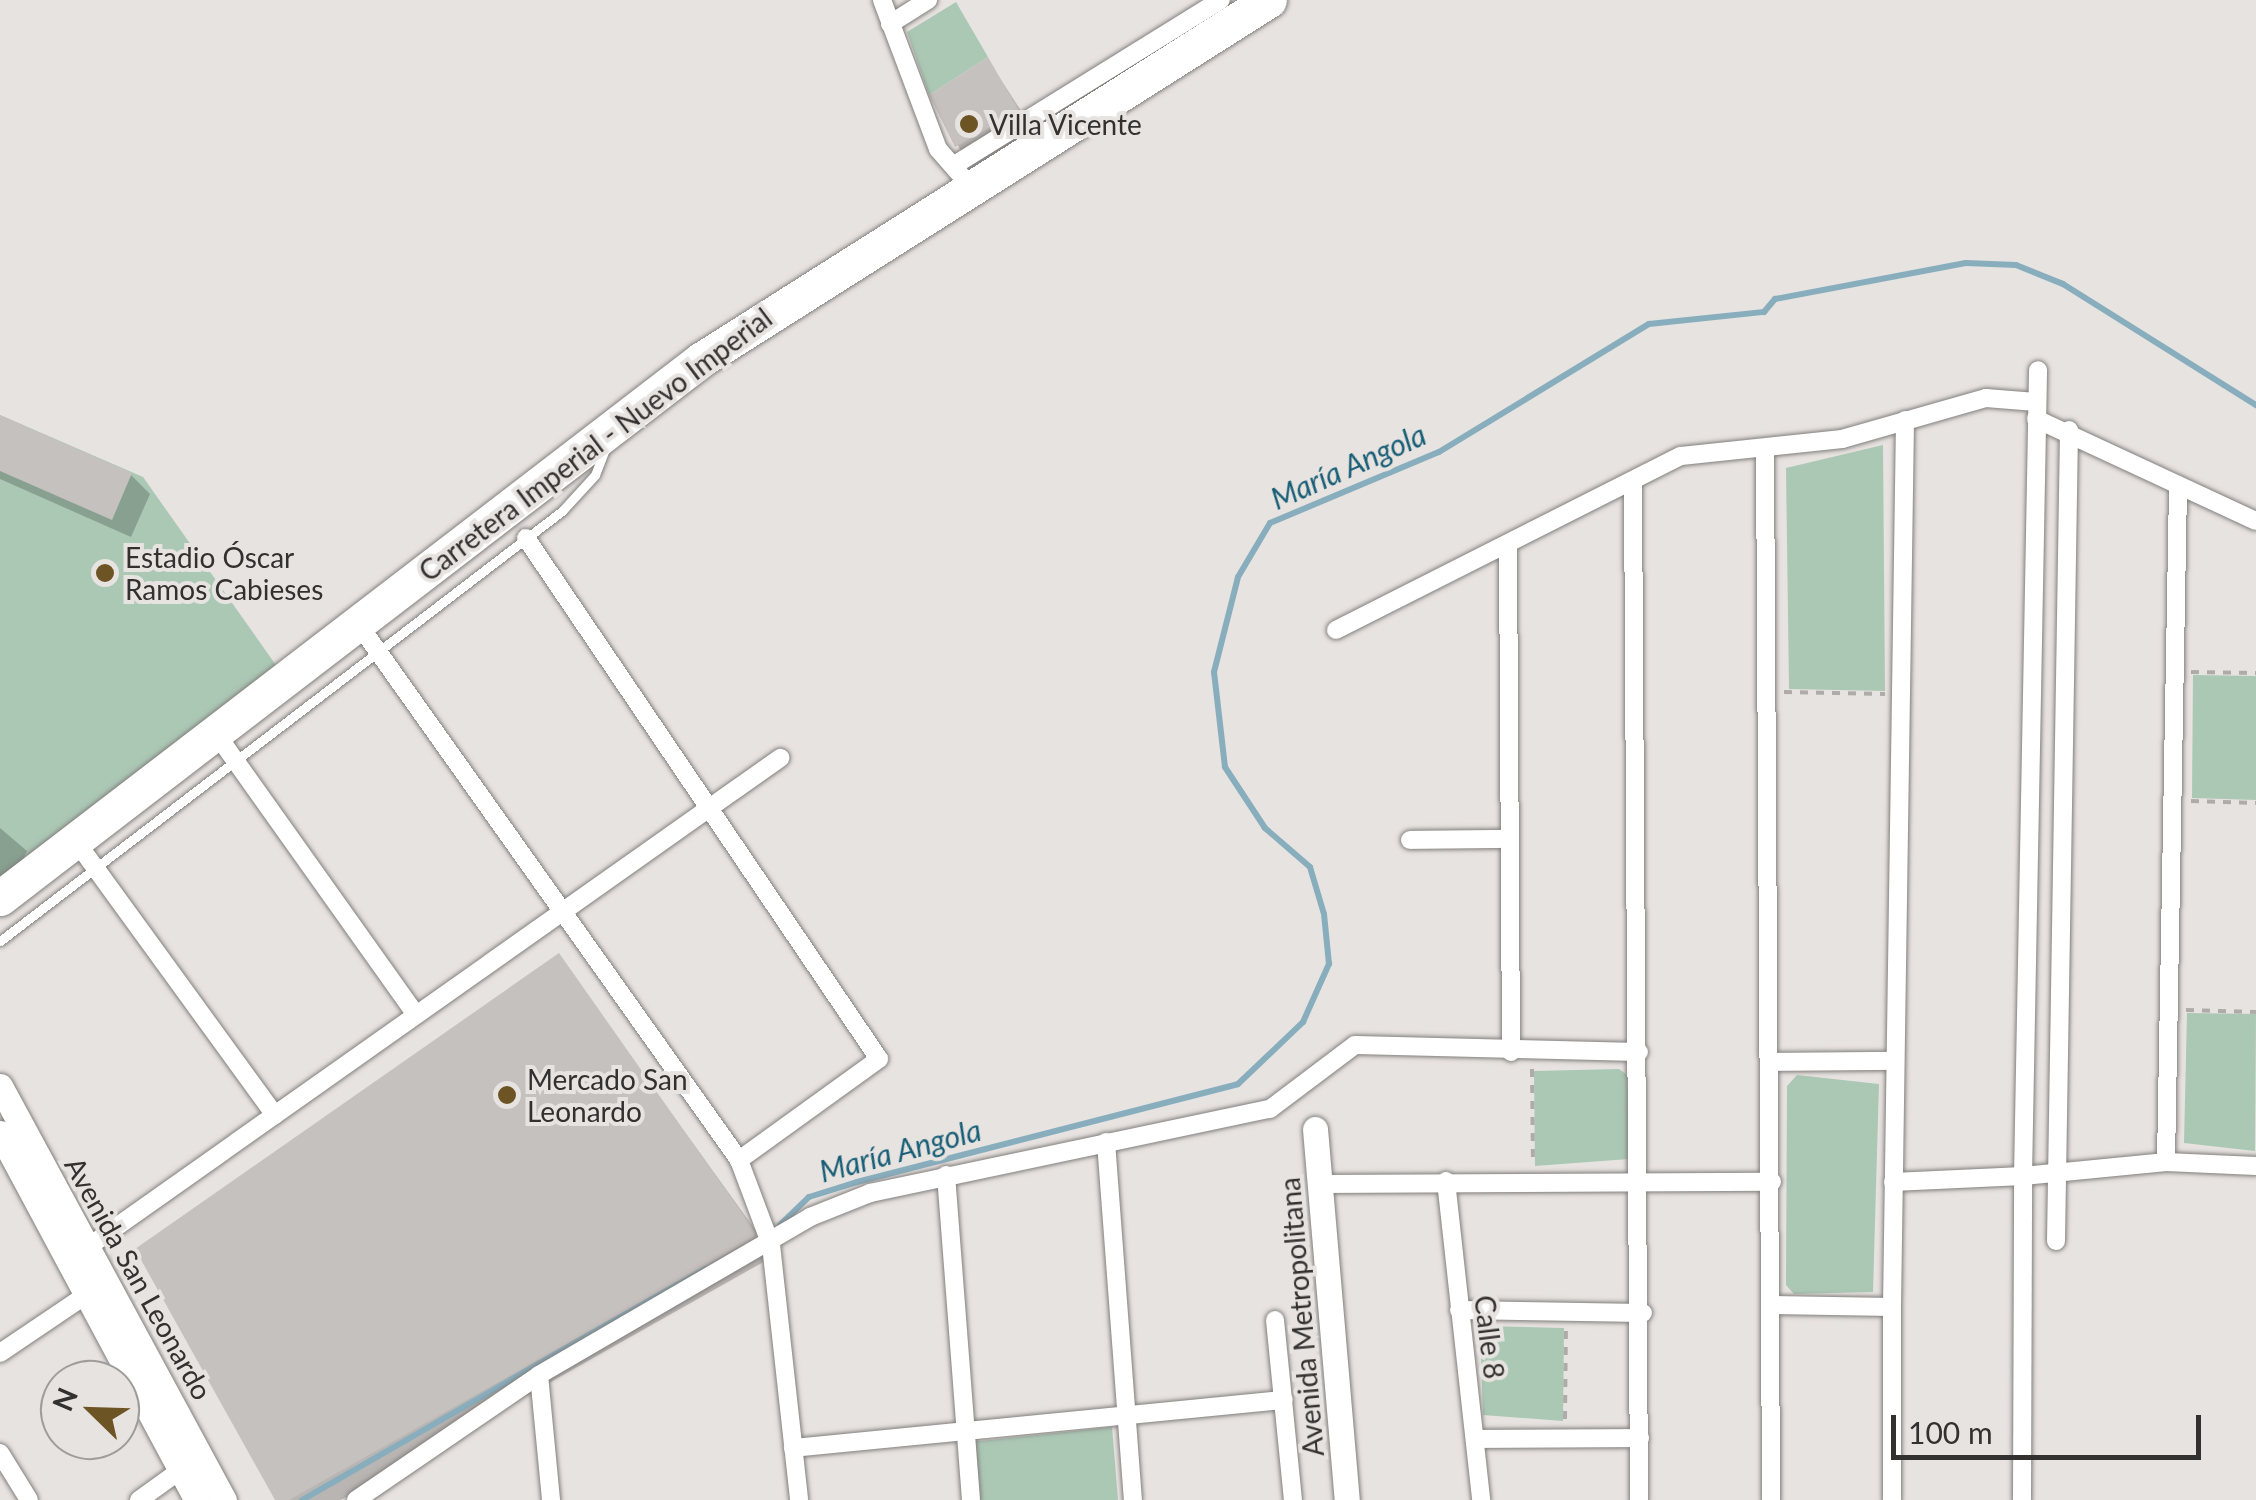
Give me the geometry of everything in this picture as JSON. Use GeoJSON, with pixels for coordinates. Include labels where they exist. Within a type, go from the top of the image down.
{"type":"FeatureCollection","features":[{"type":"Feature","properties":{"kind":"highway","name":"Carretera Imperial - Nuevo Imperial"},"geometry":{"type":"LineString","coordinates":[[2,899],[86,854],[225,746],[357,622],[611,426],[962,177],[1269,0]]}},
{"type":"Feature","properties":{"kind":"street"},"geometry":{"type":"LineString","coordinates":[[882,0],[938,149],[962,177],[1220,0]]}},
{"type":"Feature","properties":{"kind":"street"},"geometry":{"type":"LineString","coordinates":[[890,24],[928,0]]}},
{"type":"Feature","properties":{"kind":"street"},"geometry":{"type":"LineString","coordinates":[[2022,1500],[2023,1176],[2038,370]]}},
{"type":"Feature","properties":{"kind":"street"},"geometry":{"type":"LineString","coordinates":[[1336,630],[1633,485],[1681,456],[1765,450],[1986,398],[2036,411],[2256,521]]}},
{"type":"Feature","properties":{"kind":"street"},"geometry":{"type":"LineString","coordinates":[[1892,1500],[1892,1061],[1905,420]]}},
{"type":"Feature","properties":{"kind":"street"},"geometry":{"type":"LineString","coordinates":[[2056,1240],[2069,430]]}},
{"type":"Feature","properties":{"kind":"street"},"geometry":{"type":"LineString","coordinates":[[1765,450],[1772,1062],[1771,1500]]}},
{"type":"Feature","properties":{"kind":"street"},"geometry":{"type":"LineString","coordinates":[[2166,1162],[2178,484]]}},
{"type":"Feature","properties":{"kind":"street"},"geometry":{"type":"LineString","coordinates":[[1633,485],[1643,1313],[1640,1500]]}},
{"type":"Feature","properties":{"kind":"street"},"geometry":{"type":"LineString","coordinates":[[526,538],[879,1059],[739,1160]]}},
{"type":"Feature","properties":{"kind":"street"},"geometry":{"type":"LineString","coordinates":[[1508,547],[1511,1052]]}},
{"type":"Feature","properties":{"kind":"street"},"geometry":{"type":"LineString","coordinates":[[357,622],[739,1160],[768,1237],[799,1500]]}},
{"type":"Feature","properties":{"kind":"street"},"geometry":{"type":"LineString","coordinates":[[225,746],[415,1013]]}},
{"type":"Feature","properties":{"kind":"street"},"geometry":{"type":"LineString","coordinates":[[78,1254],[780,758]]}},
{"type":"Feature","properties":{"kind":"street"},"geometry":{"type":"LineString","coordinates":[[1410,840],[1509,840]]}},
{"type":"Feature","properties":{"kind":"street"},"geometry":{"type":"LineString","coordinates":[[86,854],[274,1114]]}},
{"type":"Feature","properties":{"kind":"street"},"geometry":{"type":"LineString","coordinates":[[356,1500],[539,1374],[768,1237],[870,1193],[1270,1109],[1355,1045],[1511,1052],[1638,1052]]}},
{"type":"Feature","properties":{"kind":"street"},"geometry":{"type":"LineString","coordinates":[[1772,1062],[1892,1061]]}},
{"type":"Feature","properties":{"kind":"street","name":"Avenida San Leonardo"},"geometry":{"type":"LineString","coordinates":[[0,1086],[78,1254]]}},
{"type":"Feature","properties":{"kind":"street","name":"Avenida Metropolitana"},"geometry":{"type":"LineString","coordinates":[[1315,1129],[1347,1500]]}},
{"type":"Feature","properties":{"kind":"street","name":"Avenida San Leonardo"},"geometry":{"type":"LineString","coordinates":[[0,1133],[78,1254],[192,1463],[224,1500]]}},
{"type":"Feature","properties":{"kind":"street"},"geometry":{"type":"LineString","coordinates":[[1106,1142],[1133,1500]]}},
{"type":"Feature","properties":{"kind":"street"},"geometry":{"type":"LineString","coordinates":[[1893,1182],[2059,1174],[2166,1162],[2256,1166]]}},
{"type":"Feature","properties":{"kind":"street"},"geometry":{"type":"LineString","coordinates":[[946,1175],[971,1500]]}},
{"type":"Feature","properties":{"kind":"street"},"geometry":{"type":"LineString","coordinates":[[1320,1184],[1533,1179],[1772,1182]]}},
{"type":"Feature","properties":{"kind":"street","name":"Calle 8"},"geometry":{"type":"LineString","coordinates":[[1446,1181],[1481,1500]]}},
{"type":"Feature","properties":{"kind":"street"},"geometry":{"type":"LineString","coordinates":[[0,1354],[97,1288]]}},
{"type":"Feature","properties":{"kind":"street"},"geometry":{"type":"LineString","coordinates":[[1772,1306],[1892,1307]]}},
{"type":"Feature","properties":{"kind":"street"},"geometry":{"type":"LineString","coordinates":[[1458,1310],[1643,1313]]}},
{"type":"Feature","properties":{"kind":"street"},"geometry":{"type":"LineString","coordinates":[[1275,1320],[1293,1500]]}},
{"type":"Feature","properties":{"kind":"street"},"geometry":{"type":"LineString","coordinates":[[539,1374],[551,1500]]}},
{"type":"Feature","properties":{"kind":"street"},"geometry":{"type":"LineString","coordinates":[[794,1448],[1126,1412],[1284,1400]]}},
{"type":"Feature","properties":{"kind":"street"},"geometry":{"type":"LineString","coordinates":[[1476,1439],[1640,1438]]}},
{"type":"Feature","properties":{"kind":"street"},"geometry":{"type":"LineString","coordinates":[[0,1454],[30,1500]]}},
{"type":"Feature","properties":{"kind":"street"},"geometry":{"type":"LineString","coordinates":[[139,1500],[192,1463]]}},
{"type":"Feature","properties":{"kind":"street","name":"Avenida San Leonardo"},"geometry":{"type":"LineString","coordinates":[[192,1463],[197,1500]]}},
{"type":"Feature","properties":{"kind":"lane"},"geometry":{"type":"LineString","coordinates":[[225,746],[377,652],[526,538],[596,475],[611,426]]}},
{"type":"Feature","properties":{"kind":"lane"},"geometry":{"type":"LineString","coordinates":[[0,941],[86,854]]}},
{"type":"Feature","properties":{"kind":"path"},"geometry":{"type":"LineString","coordinates":[[2175,671],[2256,673]]}},
{"type":"Feature","properties":{"kind":"path"},"geometry":{"type":"LineString","coordinates":[[1768,692],[1899,694]]}},
{"type":"Feature","properties":{"kind":"path"},"geometry":{"type":"LineString","coordinates":[[2172,801],[2256,803]]}},
{"type":"Feature","properties":{"kind":"path"},"geometry":{"type":"LineString","coordinates":[[2169,1010],[2256,1012]]}},
{"type":"Feature","properties":{"kind":"path"},"geometry":{"type":"LineString","coordinates":[[1532,1052],[1533,1179]]}},
{"type":"Feature","properties":{"kind":"path"},"geometry":{"type":"LineString","coordinates":[[1565,1438],[1566,1312]]}},
{"type":"Feature","properties":{"kind":"green space"},"geometry":{"type":"Polygon","coordinates":[[[956,2],[988,57],[929,95],[907,32],[956,2]]]}},
{"type":"Feature","properties":{"kind":"green space","name":"Estadio Óscar Ramos Cabieses"},"geometry":{"type":"Polygon","coordinates":[[[0,415],[143,477],[278,668],[0,886],[0,415]]]}},
{"type":"Feature","properties":{"kind":"green space"},"geometry":{"type":"Polygon","coordinates":[[[1883,445],[1885,691],[1789,689],[1786,468],[1883,445]]]}},
{"type":"Feature","properties":{"kind":"green space"},"geometry":{"type":"Polygon","coordinates":[[[2193,675],[2256,676],[2256,800],[2192,798],[2193,675]]]}},
{"type":"Feature","properties":{"kind":"green space"},"geometry":{"type":"Polygon","coordinates":[[[2187,1013],[2256,1014],[2255,1151],[2184,1143],[2187,1013]]]}},
{"type":"Feature","properties":{"kind":"green space"},"geometry":{"type":"Polygon","coordinates":[[[1619,1069],[1627,1075],[1629,1159],[1535,1166],[1534,1071],[1619,1069]]]}},
{"type":"Feature","properties":{"kind":"green space"},"geometry":{"type":"Polygon","coordinates":[[[1797,1075],[1879,1084],[1873,1292],[1794,1294],[1786,1285],[1787,1086],[1797,1075]]]}},
{"type":"Feature","properties":{"kind":"green space"},"geometry":{"type":"Polygon","coordinates":[[[1480,1326],[1564,1328],[1563,1421],[1483,1415],[1480,1326]]]}},
{"type":"Feature","properties":{"kind":"green space"},"geometry":{"type":"Polygon","coordinates":[[[1112,1427],[1118,1500],[976,1500],[971,1442],[1112,1427]]]}},
{"type":"Feature","properties":{"kind":"building"},"geometry":{"type":"Polygon","coordinates":[[[988,57],[1019,111],[955,147],[929,95],[988,57]]]}},
{"type":"Feature","properties":{"kind":"building"},"geometry":{"type":"Polygon","coordinates":[[[0,415],[132,473],[112,520],[0,471],[0,415]]]}},
{"type":"Feature","properties":{"kind":"building","name":"Mercado San Leonardo"},"geometry":{"type":"Polygon","coordinates":[[[559,953],[758,1236],[289,1500],[275,1500],[135,1249],[559,953]]]}},
{"type":"Feature","properties":{"kind":"waterway","name":"María Angola"},"geometry":{"type":"LineString","coordinates":[[780,1225],[809,1197],[857,1182],[1238,1084],[1303,1022],[1329,964],[1324,914],[1310,867],[1265,828],[1225,767],[1214,672],[1238,577],[1270,523],[1439,452],[1649,324],[1764,312],[1775,299],[1966,263],[2016,265],[2063,284],[2256,405]]}},
{"type":"Feature","properties":{"kind":"waterway","name":"María Angola"},"geometry":{"type":"LineString","coordinates":[[302,1500],[704,1269]]}},
{"type":"Feature","properties":{"kind":"place","name":"Villa Vicente"},"geometry":{"type":"Point","coordinates":[969,124]}},
{"type":"Feature","properties":{"kind":"place","name":"Estadio Óscar Ramos Cabieses"},"geometry":{"type":"Point","coordinates":[105,573]}},
{"type":"Feature","properties":{"kind":"place","name":"Mercado San Leonardo"},"geometry":{"type":"Point","coordinates":[507,1095]}}]}
